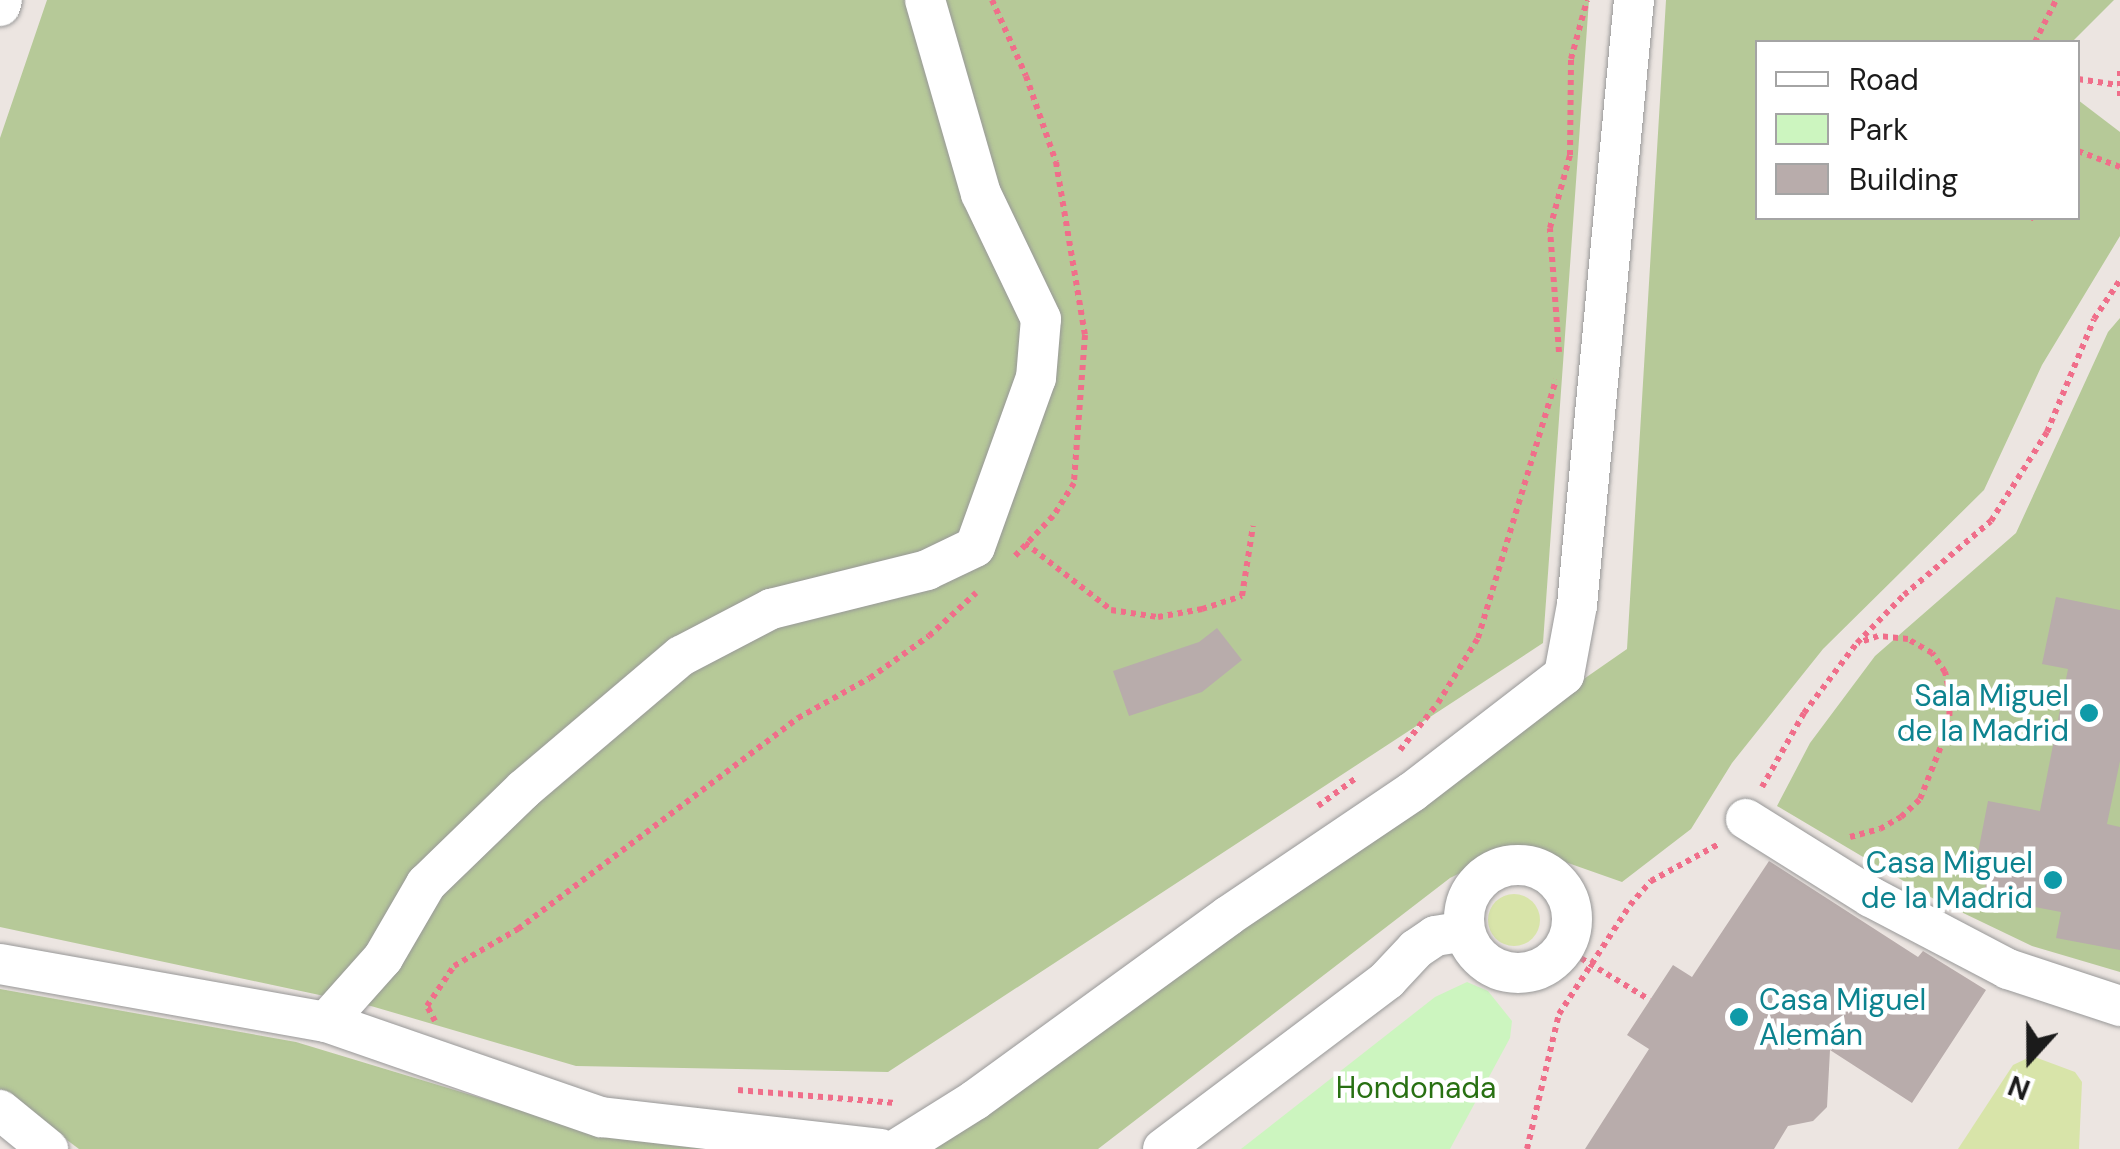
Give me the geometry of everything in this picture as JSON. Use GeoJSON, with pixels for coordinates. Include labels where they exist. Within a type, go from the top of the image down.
{"type":"FeatureCollection","features":[{"type":"Feature","properties":{"kind":"street"},"geometry":{"type":"LineString","coordinates":[[326,1022],[384,958],[426,884],[524,789],[681,656],[771,609],[927,570],[975,547],[1036,378],[1041,319],[981,194],[925,0]]}},
{"type":"Feature","properties":{"kind":"street"},"geometry":{"type":"LineString","coordinates":[[897,1149],[975,1100],[1228,916],[1412,792],[1564,675],[1577,604],[1634,0]]}},
{"type":"Feature","properties":{"kind":"street"},"geometry":{"type":"LineString","coordinates":[[1746,819],[1872,897],[2008,969],[2120,1006]]}},
{"type":"Feature","properties":{"kind":"street"},"geometry":{"type":"LineString","coordinates":[[1510,866],[1528,866],[1559,883],[1568,898],[1578,956],[1518,974],[1484,962],[1465,930],[1468,896],[1479,881],[1510,866]]}},
{"type":"Feature","properties":{"kind":"street"},"geometry":{"type":"LineString","coordinates":[[1164,1149],[1386,980],[1416,949],[1436,936],[1465,930]]}},
{"type":"Feature","properties":{"kind":"street"},"geometry":{"type":"LineString","coordinates":[[0,964],[326,1022],[601,1118],[880,1149]]}},
{"type":"Feature","properties":{"kind":"street"},"geometry":{"type":"LineString","coordinates":[[0,1110],[48,1149]]}},
{"type":"Feature","properties":{"kind":"path"},"geometry":{"type":"LineString","coordinates":[[1394,756],[1438,703],[1478,638],[1560,368],[1550,228],[1570,155],[1571,59],[1587,0]]}},
{"type":"Feature","properties":{"kind":"path"},"geometry":{"type":"LineString","coordinates":[[2037,40],[2056,0]]}},
{"type":"Feature","properties":{"kind":"path"},"geometry":{"type":"LineString","coordinates":[[2120,71],[2120,98]]}},
{"type":"Feature","properties":{"kind":"path"},"geometry":{"type":"LineString","coordinates":[[2080,79],[2118,85]]}},
{"type":"Feature","properties":{"kind":"path"},"geometry":{"type":"LineString","coordinates":[[2080,152],[2120,167]]}},
{"type":"Feature","properties":{"kind":"path"},"geometry":{"type":"LineString","coordinates":[[1527,1149],[1559,1014],[1578,956],[1652,881],[1727,840],[1746,819],[1804,713],[1856,643],[1891,606],[1991,521],[2047,432],[2094,319],[2120,280]]}},
{"type":"Feature","properties":{"kind":"path"},"geometry":{"type":"LineString","coordinates":[[984,523],[1027,544],[1111,610],[1158,617],[1202,610],[1242,596],[1253,526]]}},
{"type":"Feature","properties":{"kind":"path"},"geometry":{"type":"LineString","coordinates":[[436,1022],[428,1006],[454,966],[518,929],[740,758],[798,718],[870,678],[928,636],[982,586]]}},
{"type":"Feature","properties":{"kind":"path"},"geometry":{"type":"LineString","coordinates":[[1838,836],[1880,829],[1902,817],[1920,798],[1949,726],[1950,694],[1945,672],[1932,652],[1908,640],[1878,636],[1856,643]]}},
{"type":"Feature","properties":{"kind":"path"},"geometry":{"type":"LineString","coordinates":[[1316,808],[1327,796],[1361,776]]}},
{"type":"Feature","properties":{"kind":"path"},"geometry":{"type":"LineString","coordinates":[[1578,956],[1650,1000]]}},
{"type":"Feature","properties":{"kind":"path"},"geometry":{"type":"LineString","coordinates":[[723,1090],[782,1090],[898,1104]]}},
{"type":"Feature","properties":{"kind":"green space"},"geometry":{"type":"Polygon","coordinates":[[[47,0],[1589,0],[1543,643],[888,1072],[576,1066],[371,1006],[0,927],[0,138],[47,0]]]}},
{"type":"Feature","properties":{"kind":"green space"},"geometry":{"type":"Polygon","coordinates":[[[1666,0],[2114,0],[2074,40],[1755,40],[1755,220],[2080,220],[2080,102],[2120,132],[2120,236],[2042,365],[1984,490],[1823,649],[1732,763],[1691,829],[1622,882],[1517,845],[1450,878],[1098,1149],[907,1149],[1627,649],[1666,0]]]}},
{"type":"Feature","properties":{"kind":"green space"},"geometry":{"type":"Polygon","coordinates":[[[2120,318],[2120,972],[2032,946],[1934,899],[1777,806],[1810,743],[1875,656],[2016,533],[2108,332],[2120,318]]]}},
{"type":"Feature","properties":{"kind":"green space"},"geometry":{"type":"Polygon","coordinates":[[[1514,894],[1533,901],[1540,920],[1533,939],[1514,946],[1495,939],[1488,920],[1495,901],[1514,894]]]}},
{"type":"Feature","properties":{"kind":"green space","name":"Hondonada"},"geometry":{"type":"Polygon","coordinates":[[[1467,982],[1488,991],[1512,1021],[1510,1038],[1450,1149],[1241,1149],[1435,997],[1467,982]]]}},
{"type":"Feature","properties":{"kind":"green space"},"geometry":{"type":"Polygon","coordinates":[[[0,989],[296,1042],[534,1114],[796,1149],[79,1149],[0,1090],[0,989]]]}},
{"type":"Feature","properties":{"kind":"green space"},"geometry":{"type":"Polygon","coordinates":[[[2032,1056],[2075,1072],[2082,1082],[2079,1149],[1958,1149],[2013,1065],[2032,1056]]]}},
{"type":"Feature","properties":{"kind":"building"},"geometry":{"type":"Polygon","coordinates":[[[2056,597],[2120,610],[2120,761],[2107,824],[2120,827],[2120,950],[2056,938],[2061,912],[2003,901],[2004,892],[1985,889],[1988,871],[1975,868],[1988,801],[2040,811],[2068,669],[2042,664],[2056,597]]]}},
{"type":"Feature","properties":{"kind":"building"},"geometry":{"type":"Polygon","coordinates":[[[1217,628],[1242,660],[1202,692],[1129,716],[1113,671],[1199,642],[1217,628]]]}},
{"type":"Feature","properties":{"kind":"building","name":"Casa Miguel Alemán"},"geometry":{"type":"Polygon","coordinates":[[[1769,861],[1918,957],[1923,951],[1986,990],[1912,1103],[1830,1050],[1827,1107],[1813,1121],[1788,1126],[1774,1149],[1585,1149],[1649,1049],[1627,1035],[1673,965],[1692,977],[1769,861]]]}},
{"type":"Feature","properties":{"kind":"place","name":"Sala Miguel de la Madrid"},"geometry":{"type":"Point","coordinates":[2089,713]}},
{"type":"Feature","properties":{"kind":"place","name":"Casa Miguel de la Madrid"},"geometry":{"type":"Point","coordinates":[2053,880]}},
{"type":"Feature","properties":{"kind":"place","name":"Casa Miguel Alemán"},"geometry":{"type":"Point","coordinates":[1739,1017]}}]}
